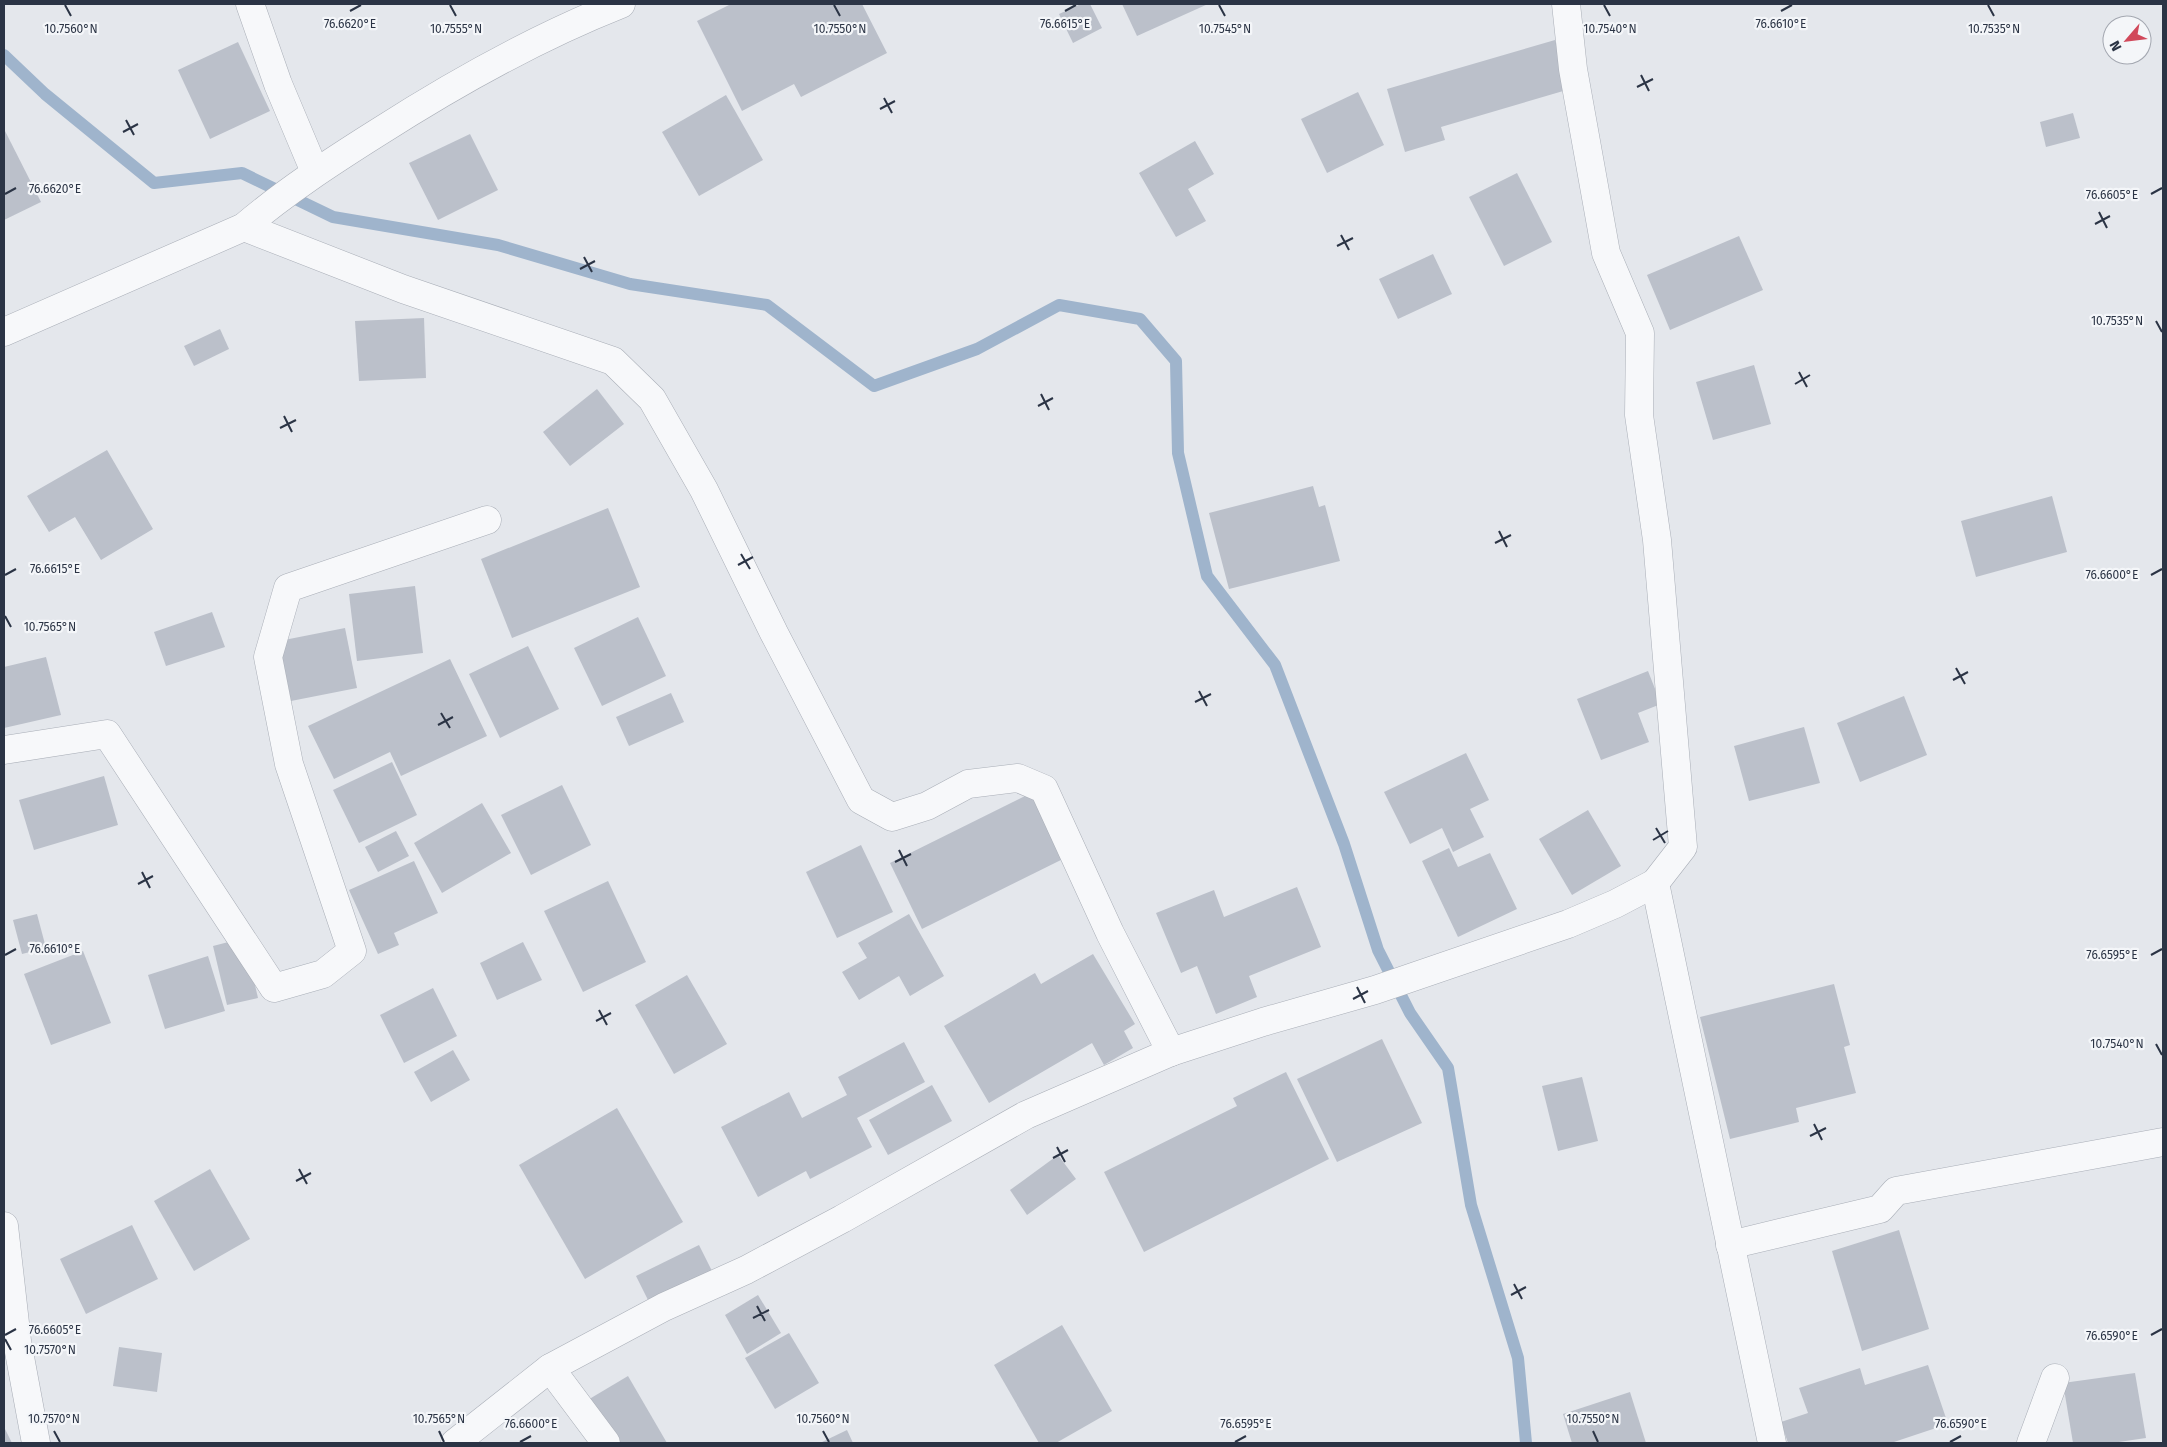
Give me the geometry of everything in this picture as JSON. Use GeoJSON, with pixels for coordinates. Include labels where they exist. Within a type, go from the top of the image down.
{"type":"FeatureCollection","features":[{"type":"Feature","properties":{"kind":"street"},"geometry":{"type":"LineString","coordinates":[[250,4],[278,84],[305,180]]}},
{"type":"Feature","properties":{"kind":"street"},"geometry":{"type":"LineString","coordinates":[[4,332],[244,227],[272,203],[305,180],[452,85],[577,21],[621,4]]}},
{"type":"Feature","properties":{"kind":"street"},"geometry":{"type":"LineString","coordinates":[[455,1443],[550,1368],[664,1307],[746,1270],[816,1233],[1026,1115],[1171,1052],[1263,1022],[1375,990],[1568,924],[1615,904],[1655,883],[1683,847],[1658,540],[1640,415],[1640,333],[1606,253],[1573,69],[1566,4]]}},
{"type":"Feature","properties":{"kind":"street"},"geometry":{"type":"LineString","coordinates":[[244,227],[403,289],[613,361],[652,399],[704,490],[774,633],[861,800],[892,816],[927,806],[968,784],[1018,778],[1044,789],[1110,933],[1171,1052]]}},
{"type":"Feature","properties":{"kind":"street"},"geometry":{"type":"LineString","coordinates":[[4,750],[107,734],[274,988],[324,974],[352,951],[288,764],[268,657],[288,588],[487,520]]}},
{"type":"Feature","properties":{"kind":"street"},"geometry":{"type":"LineString","coordinates":[[1655,883],[1772,1443]]}},
{"type":"Feature","properties":{"kind":"street"},"geometry":{"type":"LineString","coordinates":[[1730,1245],[1880,1209],[1896,1191],[2163,1142]]}},
{"type":"Feature","properties":{"kind":"street"},"geometry":{"type":"LineString","coordinates":[[4,1226],[10,1344],[36,1443]]}},
{"type":"Feature","properties":{"kind":"street"},"geometry":{"type":"LineString","coordinates":[[550,1368],[606,1443]]}},
{"type":"Feature","properties":{"kind":"street"},"geometry":{"type":"LineString","coordinates":[[2031,1443],[2054,1378]]}},
{"type":"Feature","properties":{"kind":"building"},"geometry":{"type":"Polygon","coordinates":[[[731,4],[862,4],[887,53],[801,97],[794,84],[742,111],[697,21],[731,4]]]}},
{"type":"Feature","properties":{"kind":"building"},"geometry":{"type":"Polygon","coordinates":[[[1081,4],[1090,4],[1102,28],[1073,43],[1059,14],[1081,4]]]}},
{"type":"Feature","properties":{"kind":"building"},"geometry":{"type":"Polygon","coordinates":[[[1122,4],[1208,4],[1137,36],[1122,4]]]}},
{"type":"Feature","properties":{"kind":"building"},"geometry":{"type":"Polygon","coordinates":[[[1555,40],[1570,89],[1441,127],[1445,140],[1405,152],[1387,89],[1555,40]]]}},
{"type":"Feature","properties":{"kind":"building"},"geometry":{"type":"Polygon","coordinates":[[[238,42],[270,111],[210,139],[178,70],[238,42]]]}},
{"type":"Feature","properties":{"kind":"building"},"geometry":{"type":"Polygon","coordinates":[[[1358,92],[1384,145],[1327,173],[1301,119],[1358,92]]]}},
{"type":"Feature","properties":{"kind":"building"},"geometry":{"type":"Polygon","coordinates":[[[726,95],[763,160],[699,196],[662,132],[726,95]]]}},
{"type":"Feature","properties":{"kind":"building"},"geometry":{"type":"Polygon","coordinates":[[[2073,113],[2080,138],[2046,147],[2040,122],[2073,113]]]}},
{"type":"Feature","properties":{"kind":"building"},"geometry":{"type":"Polygon","coordinates":[[[4,129],[41,202],[4,220],[4,129]]]}},
{"type":"Feature","properties":{"kind":"building"},"geometry":{"type":"Polygon","coordinates":[[[470,134],[498,190],[438,220],[409,163],[470,134]]]}},
{"type":"Feature","properties":{"kind":"building"},"geometry":{"type":"Polygon","coordinates":[[[1195,141],[1214,174],[1188,189],[1206,221],[1176,237],[1139,173],[1195,141]]]}},
{"type":"Feature","properties":{"kind":"building"},"geometry":{"type":"Polygon","coordinates":[[[1517,173],[1552,242],[1504,266],[1469,197],[1517,173]]]}},
{"type":"Feature","properties":{"kind":"building"},"geometry":{"type":"Polygon","coordinates":[[[1739,236],[1763,290],[1670,330],[1647,275],[1739,236]]]}},
{"type":"Feature","properties":{"kind":"building"},"geometry":{"type":"Polygon","coordinates":[[[1433,254],[1452,294],[1398,319],[1379,279],[1433,254]]]}},
{"type":"Feature","properties":{"kind":"building"},"geometry":{"type":"Polygon","coordinates":[[[424,318],[426,378],[359,381],[355,321],[424,318]]]}},
{"type":"Feature","properties":{"kind":"building"},"geometry":{"type":"Polygon","coordinates":[[[220,329],[229,349],[194,366],[184,346],[220,329]]]}},
{"type":"Feature","properties":{"kind":"building"},"geometry":{"type":"Polygon","coordinates":[[[1754,365],[1771,424],[1713,440],[1696,382],[1754,365]]]}},
{"type":"Feature","properties":{"kind":"building"},"geometry":{"type":"Polygon","coordinates":[[[597,389],[624,424],[570,466],[543,432],[597,389]]]}},
{"type":"Feature","properties":{"kind":"building"},"geometry":{"type":"Polygon","coordinates":[[[107,450],[153,529],[101,560],[75,517],[49,532],[27,496],[107,450]]]}},
{"type":"Feature","properties":{"kind":"building"},"geometry":{"type":"Polygon","coordinates":[[[1313,486],[1319,507],[1325,505],[1340,561],[1229,589],[1209,513],[1313,486]]]}},
{"type":"Feature","properties":{"kind":"building"},"geometry":{"type":"Polygon","coordinates":[[[2052,496],[2067,552],[1976,577],[1961,521],[2052,496]]]}},
{"type":"Feature","properties":{"kind":"building"},"geometry":{"type":"Polygon","coordinates":[[[608,508],[640,587],[512,638],[481,559],[608,508]]]}},
{"type":"Feature","properties":{"kind":"building"},"geometry":{"type":"Polygon","coordinates":[[[415,586],[423,653],[357,661],[349,594],[415,586]]]}},
{"type":"Feature","properties":{"kind":"building"},"geometry":{"type":"Polygon","coordinates":[[[212,612],[225,647],[166,666],[154,632],[212,612]]]}},
{"type":"Feature","properties":{"kind":"building"},"geometry":{"type":"Polygon","coordinates":[[[638,617],[666,676],[602,706],[574,648],[638,617]]]}},
{"type":"Feature","properties":{"kind":"building"},"geometry":{"type":"Polygon","coordinates":[[[345,628],[357,688],[291,701],[279,641],[345,628]]]}},
{"type":"Feature","properties":{"kind":"building"},"geometry":{"type":"Polygon","coordinates":[[[528,646],[559,709],[500,738],[469,674],[528,646]]]}},
{"type":"Feature","properties":{"kind":"building"},"geometry":{"type":"Polygon","coordinates":[[[46,657],[61,715],[4,728],[4,667],[46,657]]]}},
{"type":"Feature","properties":{"kind":"building"},"geometry":{"type":"Polygon","coordinates":[[[450,659],[487,736],[401,776],[390,752],[334,779],[308,726],[450,659]]]}},
{"type":"Feature","properties":{"kind":"building"},"geometry":{"type":"Polygon","coordinates":[[[1648,671],[1661,704],[1638,713],[1649,742],[1601,760],[1577,699],[1648,671]]]}},
{"type":"Feature","properties":{"kind":"building"},"geometry":{"type":"Polygon","coordinates":[[[671,693],[684,722],[629,746],[616,717],[671,693]]]}},
{"type":"Feature","properties":{"kind":"building"},"geometry":{"type":"Polygon","coordinates":[[[1904,696],[1927,755],[1860,782],[1837,723],[1904,696]]]}},
{"type":"Feature","properties":{"kind":"building"},"geometry":{"type":"Polygon","coordinates":[[[1804,727],[1820,783],[1749,801],[1734,746],[1804,727]]]}},
{"type":"Feature","properties":{"kind":"building"},"geometry":{"type":"Polygon","coordinates":[[[1466,753],[1489,800],[1470,809],[1484,837],[1453,852],[1442,828],[1410,844],[1384,792],[1466,753]]]}},
{"type":"Feature","properties":{"kind":"building"},"geometry":{"type":"Polygon","coordinates":[[[392,762],[417,815],[359,843],[333,790],[392,762]]]}},
{"type":"Feature","properties":{"kind":"building"},"geometry":{"type":"Polygon","coordinates":[[[104,776],[118,825],[34,850],[19,800],[104,776]]]}},
{"type":"Feature","properties":{"kind":"building"},"geometry":{"type":"Polygon","coordinates":[[[562,785],[591,845],[531,875],[501,815],[562,785]]]}},
{"type":"Feature","properties":{"kind":"building"},"geometry":{"type":"Polygon","coordinates":[[[1035,791],[1067,857],[922,929],[890,863],[1035,791]]]}},
{"type":"Feature","properties":{"kind":"building"},"geometry":{"type":"Polygon","coordinates":[[[482,803],[511,853],[442,893],[414,843],[482,803]]]}},
{"type":"Feature","properties":{"kind":"building"},"geometry":{"type":"Polygon","coordinates":[[[1588,810],[1621,866],[1572,895],[1539,839],[1588,810]]]}},
{"type":"Feature","properties":{"kind":"building"},"geometry":{"type":"Polygon","coordinates":[[[396,831],[409,856],[378,872],[365,847],[396,831]]]}},
{"type":"Feature","properties":{"kind":"building"},"geometry":{"type":"Polygon","coordinates":[[[861,845],[893,912],[837,938],[806,872],[861,845]]]}},
{"type":"Feature","properties":{"kind":"building"},"geometry":{"type":"Polygon","coordinates":[[[1449,848],[1458,867],[1490,853],[1517,909],[1458,937],[1422,861],[1449,848]]]}},
{"type":"Feature","properties":{"kind":"building"},"geometry":{"type":"Polygon","coordinates":[[[414,861],[438,913],[394,933],[399,945],[378,954],[349,890],[414,861]]]}},
{"type":"Feature","properties":{"kind":"building"},"geometry":{"type":"Polygon","coordinates":[[[608,881],[646,962],[583,992],[544,911],[608,881]]]}},
{"type":"Feature","properties":{"kind":"building"},"geometry":{"type":"Polygon","coordinates":[[[1297,887],[1321,947],[1249,976],[1257,997],[1216,1014],[1197,966],[1181,973],[1156,913],[1214,890],[1224,917],[1297,887]]]}},
{"type":"Feature","properties":{"kind":"building"},"geometry":{"type":"Polygon","coordinates":[[[37,914],[46,948],[22,954],[13,920],[37,914]]]}},
{"type":"Feature","properties":{"kind":"building"},"geometry":{"type":"Polygon","coordinates":[[[909,914],[944,976],[910,996],[899,976],[859,1000],[842,972],[867,958],[858,943],[909,914]]]}},
{"type":"Feature","properties":{"kind":"building"},"geometry":{"type":"Polygon","coordinates":[[[244,938],[258,998],[227,1005],[213,946],[244,938]]]}},
{"type":"Feature","properties":{"kind":"building"},"geometry":{"type":"Polygon","coordinates":[[[523,942],[542,980],[497,1000],[480,963],[523,942]]]}},
{"type":"Feature","properties":{"kind":"building"},"geometry":{"type":"Polygon","coordinates":[[[83,951],[111,1023],[51,1045],[24,974],[83,951]]]}},
{"type":"Feature","properties":{"kind":"building"},"geometry":{"type":"Polygon","coordinates":[[[1093,954],[1135,1024],[1124,1031],[1133,1048],[1104,1065],[1092,1043],[989,1103],[944,1026],[1035,973],[1041,984],[1093,954]]]}},
{"type":"Feature","properties":{"kind":"building"},"geometry":{"type":"Polygon","coordinates":[[[208,956],[225,1011],[165,1029],[148,975],[208,956]]]}},
{"type":"Feature","properties":{"kind":"building"},"geometry":{"type":"Polygon","coordinates":[[[687,975],[727,1044],[674,1074],[635,1005],[687,975]]]}},
{"type":"Feature","properties":{"kind":"building"},"geometry":{"type":"Polygon","coordinates":[[[1834,984],[1850,1045],[1844,1047],[1856,1093],[1796,1108],[1799,1122],[1730,1139],[1700,1017],[1834,984]]]}},
{"type":"Feature","properties":{"kind":"building"},"geometry":{"type":"Polygon","coordinates":[[[433,988],[457,1036],[404,1063],[380,1015],[433,988]]]}},
{"type":"Feature","properties":{"kind":"building"},"geometry":{"type":"Polygon","coordinates":[[[1382,1039],[1422,1123],[1337,1162],[1297,1079],[1382,1039]]]}},
{"type":"Feature","properties":{"kind":"building"},"geometry":{"type":"Polygon","coordinates":[[[904,1042],[925,1082],[857,1118],[872,1147],[810,1179],[806,1171],[758,1197],[721,1127],[789,1092],[802,1118],[847,1095],[838,1077],[904,1042]]]}},
{"type":"Feature","properties":{"kind":"building"},"geometry":{"type":"Polygon","coordinates":[[[453,1050],[470,1080],[431,1102],[414,1072],[453,1050]]]}},
{"type":"Feature","properties":{"kind":"building"},"geometry":{"type":"Polygon","coordinates":[[[1286,1072],[1329,1159],[1144,1252],[1104,1172],[1237,1106],[1233,1098],[1286,1072]]]}},
{"type":"Feature","properties":{"kind":"building"},"geometry":{"type":"Polygon","coordinates":[[[1582,1077],[1598,1141],[1558,1151],[1542,1086],[1582,1077]]]}},
{"type":"Feature","properties":{"kind":"building"},"geometry":{"type":"Polygon","coordinates":[[[932,1085],[952,1121],[888,1155],[869,1120],[932,1085]]]}},
{"type":"Feature","properties":{"kind":"building"},"geometry":{"type":"Polygon","coordinates":[[[617,1108],[683,1222],[585,1279],[519,1165],[617,1108]]]}},
{"type":"Feature","properties":{"kind":"building"},"geometry":{"type":"Polygon","coordinates":[[[1058,1155],[1076,1179],[1027,1215],[1010,1190],[1058,1155]]]}},
{"type":"Feature","properties":{"kind":"building"},"geometry":{"type":"Polygon","coordinates":[[[210,1169],[250,1239],[194,1271],[154,1201],[210,1169]]]}},
{"type":"Feature","properties":{"kind":"building"},"geometry":{"type":"Polygon","coordinates":[[[132,1225],[158,1279],[86,1314],[60,1259],[132,1225]]]}},
{"type":"Feature","properties":{"kind":"building"},"geometry":{"type":"Polygon","coordinates":[[[1899,1230],[1929,1329],[1862,1351],[1832,1251],[1899,1230]]]}},
{"type":"Feature","properties":{"kind":"building"},"geometry":{"type":"Polygon","coordinates":[[[699,1245],[713,1273],[650,1304],[636,1276],[699,1245]]]}},
{"type":"Feature","properties":{"kind":"building"},"geometry":{"type":"Polygon","coordinates":[[[758,1295],[781,1333],[747,1354],[725,1315],[758,1295]]]}},
{"type":"Feature","properties":{"kind":"building"},"geometry":{"type":"Polygon","coordinates":[[[1062,1325],[1112,1411],[1056,1443],[1039,1443],[994,1365],[1062,1325]]]}},
{"type":"Feature","properties":{"kind":"building"},"geometry":{"type":"Polygon","coordinates":[[[789,1333],[819,1383],[775,1409],[745,1358],[789,1333]]]}},
{"type":"Feature","properties":{"kind":"building"},"geometry":{"type":"Polygon","coordinates":[[[119,1347],[162,1353],[157,1392],[113,1386],[119,1347]]]}},
{"type":"Feature","properties":{"kind":"building"},"geometry":{"type":"Polygon","coordinates":[[[1928,1365],[1948,1424],[1891,1443],[1788,1443],[1781,1422],[1808,1413],[1799,1388],[1860,1368],[1865,1385],[1928,1365]]]}},
{"type":"Feature","properties":{"kind":"building"},"geometry":{"type":"Polygon","coordinates":[[[2135,1373],[2146,1438],[2112,1443],[2073,1443],[2063,1383],[2135,1373]]]}},
{"type":"Feature","properties":{"kind":"building"},"geometry":{"type":"Polygon","coordinates":[[[628,1376],[667,1443],[611,1443],[586,1401],[628,1376]]]}},
{"type":"Feature","properties":{"kind":"building"},"geometry":{"type":"Polygon","coordinates":[[[1630,1392],[1646,1443],[1572,1443],[1563,1414],[1630,1392]]]}},
{"type":"Feature","properties":{"kind":"building"},"geometry":{"type":"Polygon","coordinates":[[[4,1427],[12,1443],[4,1443],[4,1427]]]}},
{"type":"Feature","properties":{"kind":"building"},"geometry":{"type":"Polygon","coordinates":[[[847,1430],[853,1443],[820,1443],[847,1430]]]}},
{"type":"Feature","properties":{"kind":"waterway"},"geometry":{"type":"LineString","coordinates":[[4,55],[45,94],[154,183],[242,173],[333,217],[498,245],[630,284],[767,305],[874,386],[977,349],[1059,305],[1140,319],[1176,361],[1178,453],[1207,576],[1275,665],[1344,844],[1378,950],[1410,1013],[1448,1068],[1471,1205],[1518,1358],[1526,1443]]}}]}
